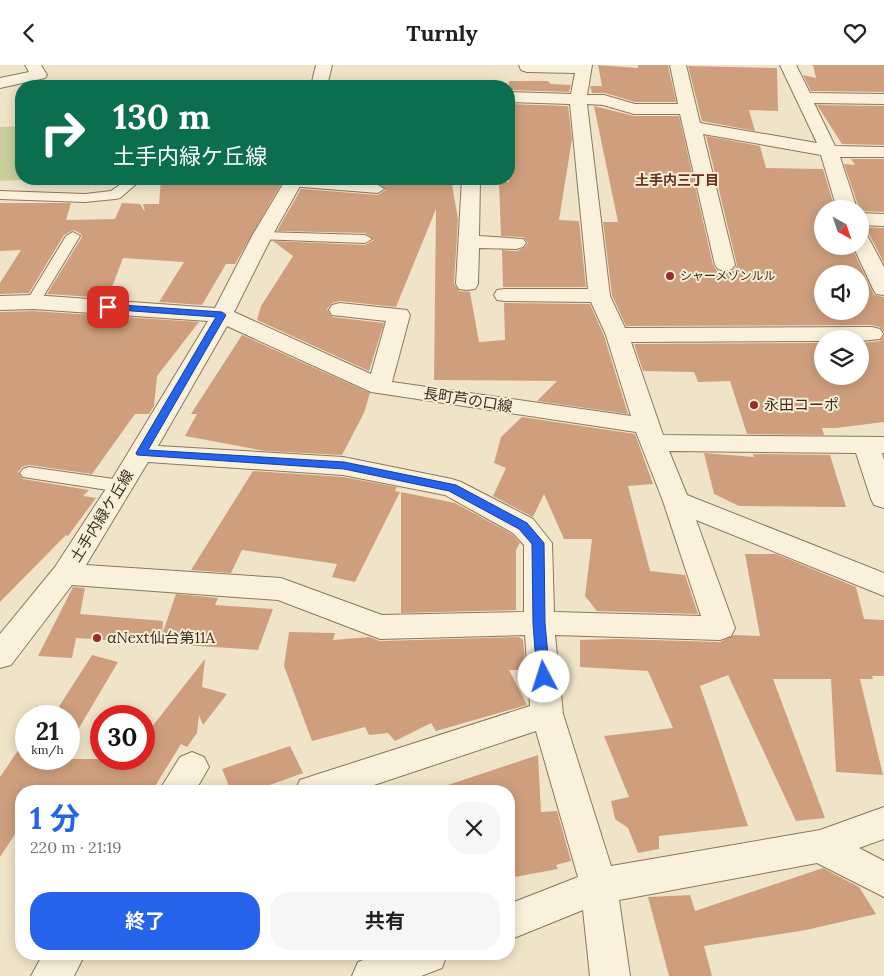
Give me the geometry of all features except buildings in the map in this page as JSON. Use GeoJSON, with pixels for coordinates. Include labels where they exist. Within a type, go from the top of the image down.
{"type":"FeatureCollection","features":[{"type":"Feature","properties":{"kind":"street"},"geometry":{"type":"LineString","coordinates":[[0,83],[39,75],[33,65]]}},
{"type":"Feature","properties":{"kind":"street"},"geometry":{"type":"LineString","coordinates":[[320,80],[324,65]]}},
{"type":"Feature","properties":{"kind":"street"},"geometry":{"type":"LineString","coordinates":[[65,574],[281,589],[380,627],[539,623],[720,628],[676,501],[650,434],[617,335],[599,296],[578,99],[584,67],[527,67],[527,65]]}},
{"type":"Feature","properties":{"kind":"street"},"geometry":{"type":"LineString","coordinates":[[678,65],[725,265]]}},
{"type":"Feature","properties":{"kind":"street"},"geometry":{"type":"LineString","coordinates":[[788,65],[829,151],[844,200]]}},
{"type":"Feature","properties":{"kind":"street"},"geometry":{"type":"LineString","coordinates":[[515,97],[604,100],[634,109],[687,109]]}},
{"type":"Feature","properties":{"kind":"street"},"geometry":{"type":"LineString","coordinates":[[804,98],[884,99]]}},
{"type":"Feature","properties":{"kind":"street"},"geometry":{"type":"LineString","coordinates":[[693,127],[829,151],[884,152]]}},
{"type":"Feature","properties":{"kind":"street","name":"土手内緑ケ丘線"},"geometry":{"type":"LineString","coordinates":[[0,656],[65,574],[121,486],[222,315],[262,236],[292,185]]}},
{"type":"Feature","properties":{"kind":"street"},"geometry":{"type":"LineString","coordinates":[[466,284],[471,185]]}},
{"type":"Feature","properties":{"kind":"street"},"geometry":{"type":"LineString","coordinates":[[869,219],[884,220]]}},
{"type":"Feature","properties":{"kind":"street"},"geometry":{"type":"LineString","coordinates":[[468,242],[516,243]]}},
{"type":"Feature","properties":{"kind":"street"},"geometry":{"type":"LineString","coordinates":[[868,255],[884,289]]}},
{"type":"Feature","properties":{"kind":"street"},"geometry":{"type":"LineString","coordinates":[[505,295],[599,296]]}},
{"type":"Feature","properties":{"kind":"street","name":"長町芦の口線"},"geometry":{"type":"LineString","coordinates":[[0,303],[33,302],[222,315],[379,387],[625,424],[650,434],[875,445]]}},
{"type":"Feature","properties":{"kind":"street"},"geometry":{"type":"LineString","coordinates":[[340,310],[398,315],[379,387]]}},
{"type":"Feature","properties":{"kind":"street"},"geometry":{"type":"LineString","coordinates":[[617,335],[872,334]]}},
{"type":"Feature","properties":{"kind":"street"},"geometry":{"type":"LineString","coordinates":[[875,445],[884,499]]}},
{"type":"Feature","properties":{"kind":"street"},"geometry":{"type":"LineString","coordinates":[[141,453],[344,466],[452,488],[523,526],[538,543],[539,623],[547,714],[599,886],[610,976]]}},
{"type":"Feature","properties":{"kind":"street"},"geometry":{"type":"LineString","coordinates":[[676,501],[884,585]]}},
{"type":"Feature","properties":{"kind":"street"},"geometry":{"type":"LineString","coordinates":[[330,785],[547,714]]}},
{"type":"Feature","properties":{"kind":"street"},"geometry":{"type":"LineString","coordinates":[[515,920],[599,886],[820,846],[884,823]]}},
{"type":"Feature","properties":{"kind":"street"},"geometry":{"type":"LineString","coordinates":[[820,846],[884,880]]}},
{"type":"Feature","properties":{"kind":"street"},"geometry":{"type":"LineString","coordinates":[[51,976],[62,960]]}},
{"type":"Feature","properties":{"kind":"street"},"geometry":{"type":"LineString","coordinates":[[372,976],[413,960]]}},
{"type":"Feature","properties":{"kind":"lane"},"geometry":{"type":"LineString","coordinates":[[0,195],[85,197],[115,195],[128,185]]}},
{"type":"Feature","properties":{"kind":"lane"},"geometry":{"type":"LineString","coordinates":[[336,185],[378,189]]}},
{"type":"Feature","properties":{"kind":"lane"},"geometry":{"type":"LineString","coordinates":[[33,302],[73,236]]}},
{"type":"Feature","properties":{"kind":"lane"},"geometry":{"type":"LineString","coordinates":[[262,236],[364,239]]}},
{"type":"Feature","properties":{"kind":"lane"},"geometry":{"type":"LineString","coordinates":[[29,473],[121,486]]}},
{"type":"Feature","properties":{"kind":"green space"},"geometry":{"type":"Polygon","coordinates":[[[15,126],[15,180],[0,181],[0,127],[15,126]]]}},
{"type":"Feature","properties":{"kind":"place","name":"シャーメゾンルル"},"geometry":{"type":"Point","coordinates":[670,276]}},
{"type":"Feature","properties":{"kind":"place","name":"永田コーポ"},"geometry":{"type":"Point","coordinates":[754,405]}},
{"type":"Feature","properties":{"kind":"place","name":"αNext仙台第11A"},"geometry":{"type":"Point","coordinates":[97,638]}},
{"type":"Feature","properties":{"kind":"district","name":"土手内三丁目"},"geometry":{"type":"Point","coordinates":[677,180]}},
{"type":"Feature","properties":{"kind":"route"},"geometry":{"type":"LineString","coordinates":[[108,307],[222,315],[141,453],[344,466],[452,488],[523,526],[538,543],[539,623],[544,677]]}}]}
